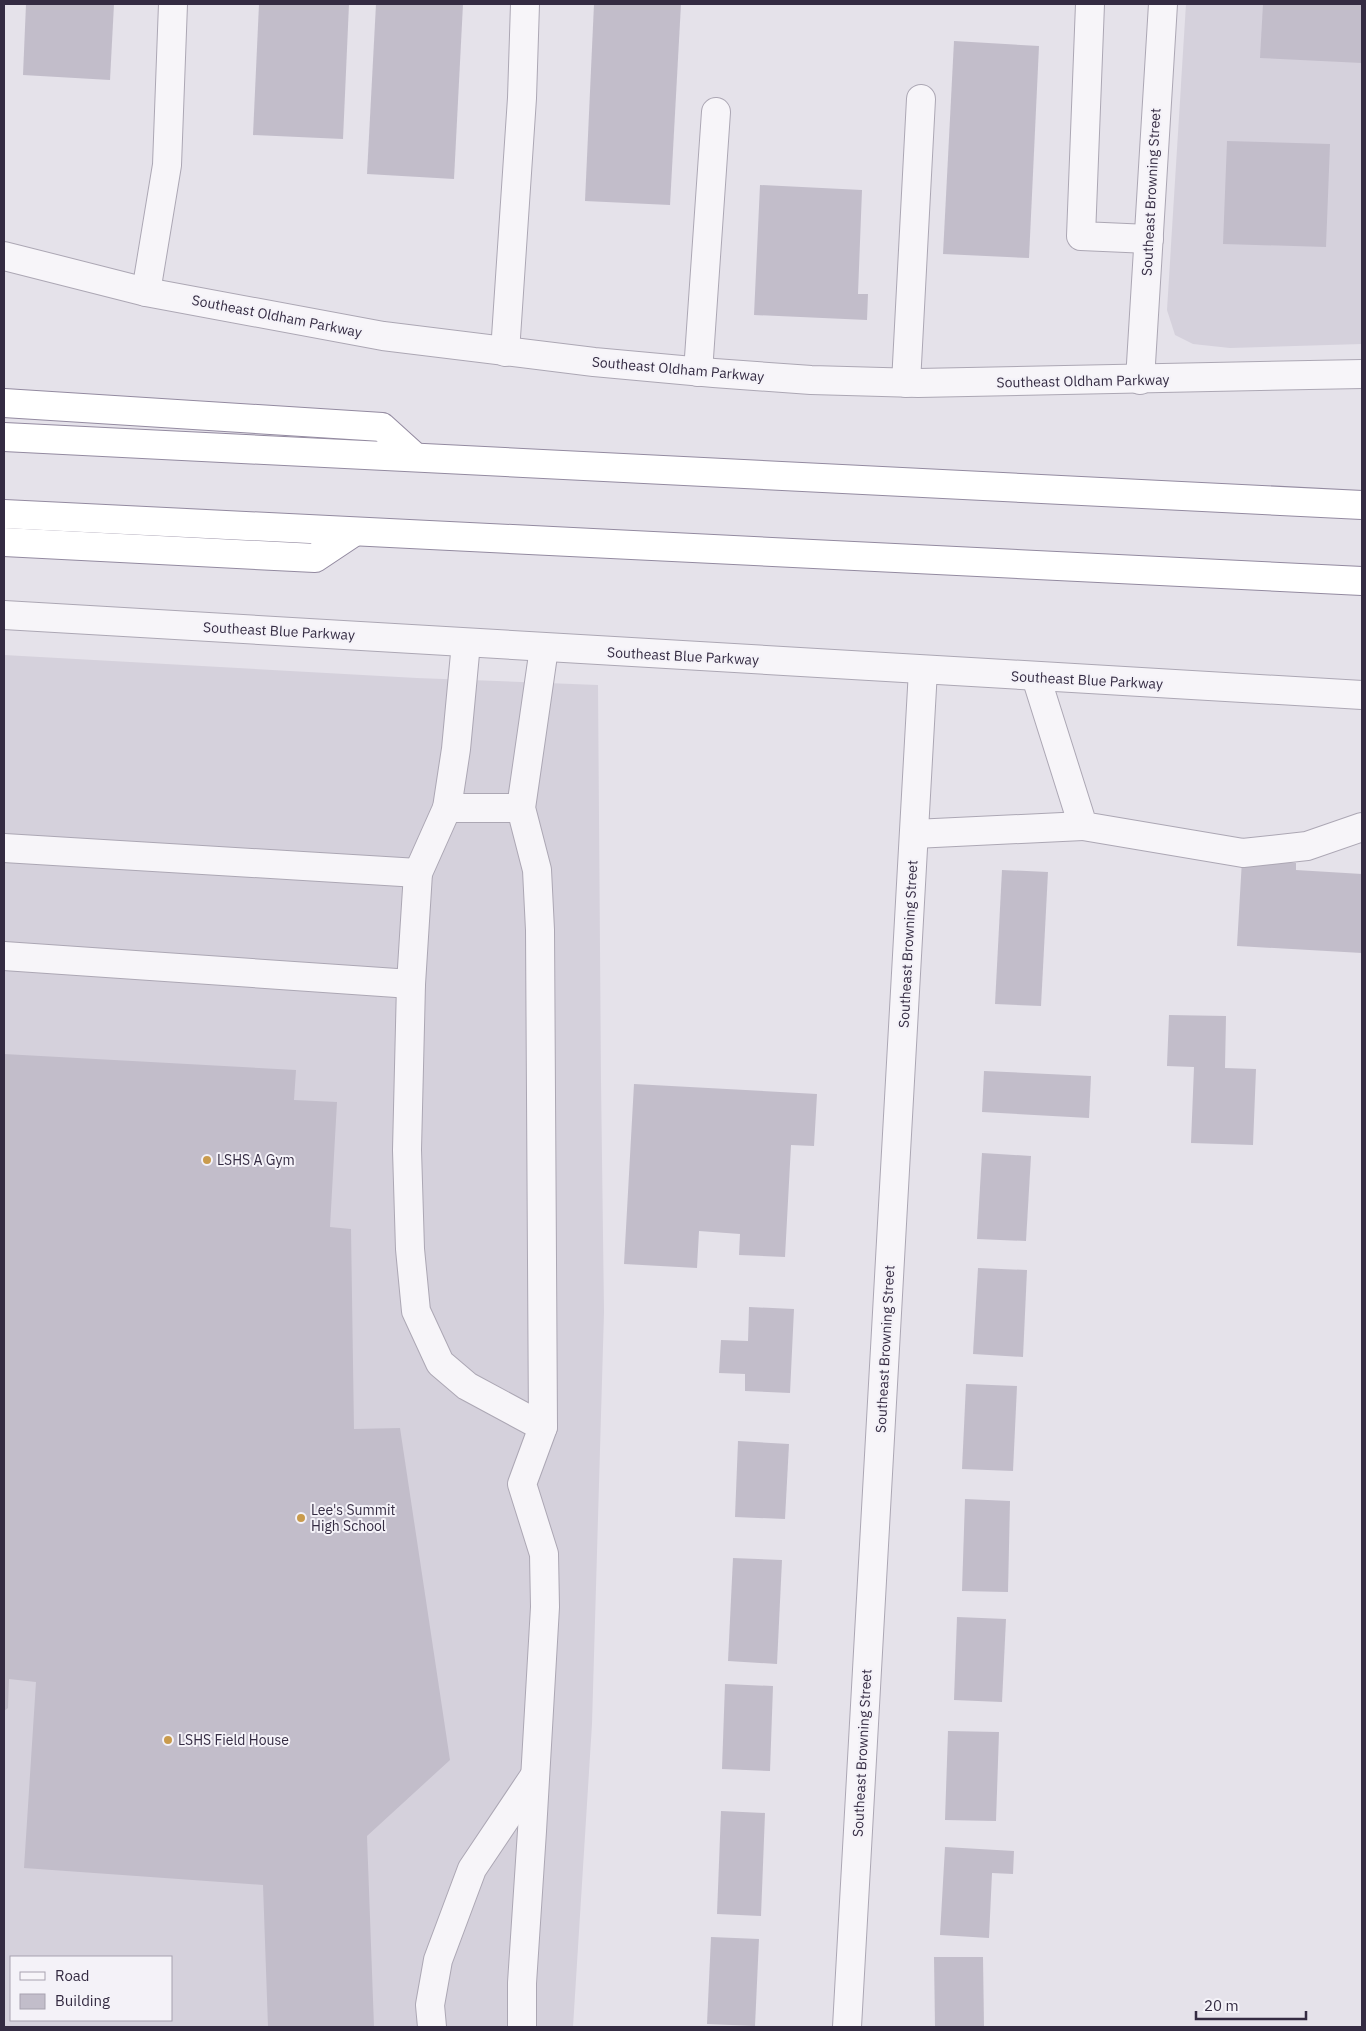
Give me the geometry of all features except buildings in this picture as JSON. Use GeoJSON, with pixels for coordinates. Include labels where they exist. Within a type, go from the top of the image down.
{"type":"FeatureCollection","features":[{"type":"Feature","properties":{"kind":"highway"},"geometry":{"type":"LineString","coordinates":[[4,403],[382,427],[414,456]]}},
{"type":"Feature","properties":{"kind":"highway"},"geometry":{"type":"LineString","coordinates":[[4,437],[414,456],[1362,505]]}},
{"type":"Feature","properties":{"kind":"highway"},"geometry":{"type":"LineString","coordinates":[[4,514],[1362,580]]}},
{"type":"Feature","properties":{"kind":"highway"},"geometry":{"type":"LineString","coordinates":[[4,542],[315,558],[354,532]]}},
{"type":"Feature","properties":{"kind":"street"},"geometry":{"type":"LineString","coordinates":[[146,292],[167,164],[173,4]]}},
{"type":"Feature","properties":{"kind":"street"},"geometry":{"type":"LineString","coordinates":[[505,352],[522,98],[525,4]]}},
{"type":"Feature","properties":{"kind":"street"},"geometry":{"type":"LineString","coordinates":[[1090,4],[1081,236],[1149,239]]}},
{"type":"Feature","properties":{"kind":"street","name":"Southeast Browning Street"},"geometry":{"type":"LineString","coordinates":[[1140,380],[1163,4]]}},
{"type":"Feature","properties":{"kind":"street"},"geometry":{"type":"LineString","coordinates":[[906,383],[921,99]]}},
{"type":"Feature","properties":{"kind":"street"},"geometry":{"type":"LineString","coordinates":[[698,372],[716,112]]}},
{"type":"Feature","properties":{"kind":"street","name":"Southeast Oldham Parkway"},"geometry":{"type":"LineString","coordinates":[[4,256],[146,292],[383,336],[505,352],[698,372],[811,380],[906,383],[1140,380],[1362,374]]}},
{"type":"Feature","properties":{"kind":"street","name":"Southeast Blue Parkway"},"geometry":{"type":"LineString","coordinates":[[4,615],[1362,695]]}},
{"type":"Feature","properties":{"kind":"street"},"geometry":{"type":"LineString","coordinates":[[466,643],[456,748],[447,808],[418,873],[411,984],[407,1150],[410,1250],[416,1311],[440,1363],[468,1386],[543,1427]]}},
{"type":"Feature","properties":{"kind":"street"},"geometry":{"type":"LineString","coordinates":[[522,2027],[522,1983],[544,1606],[544,1554],[522,1484],[543,1427],[540,930],[537,870],[521,808],[544,648]]}},
{"type":"Feature","properties":{"kind":"street","name":"Southeast Browning Street"},"geometry":{"type":"LineString","coordinates":[[847,2027],[923,670]]}},
{"type":"Feature","properties":{"kind":"street"},"geometry":{"type":"LineString","coordinates":[[1036,677],[1083,826]]}},
{"type":"Feature","properties":{"kind":"street"},"geometry":{"type":"LineString","coordinates":[[447,808],[521,808]]}},
{"type":"Feature","properties":{"kind":"street"},"geometry":{"type":"LineString","coordinates":[[914,834],[1083,826],[1243,853],[1308,846],[1362,827]]}},
{"type":"Feature","properties":{"kind":"street"},"geometry":{"type":"LineString","coordinates":[[4,848],[418,873]]}},
{"type":"Feature","properties":{"kind":"street"},"geometry":{"type":"LineString","coordinates":[[4,956],[411,984]]}},
{"type":"Feature","properties":{"kind":"street"},"geometry":{"type":"LineString","coordinates":[[432,2027],[430,2005],[438,1960],[472,1869],[535,1775]]}},
{"type":"Feature","properties":{"kind":"shaded area"},"geometry":{"type":"Polygon","coordinates":[[[1186,4],[1362,4],[1362,344],[1230,348],[1193,344],[1175,335],[1167,310],[1186,4]]]}},
{"type":"Feature","properties":{"kind":"shaded area","name":"Lee's Summit High School"},"geometry":{"type":"Polygon","coordinates":[[[4,655],[417,678],[598,685],[604,1312],[592,1724],[573,2027],[4,2027],[4,655]]]}},
{"type":"Feature","properties":{"kind":"place","name":"LSHS A Gym"},"geometry":{"type":"Point","coordinates":[207,1160]}},
{"type":"Feature","properties":{"kind":"place","name":"Lee's Summit High School"},"geometry":{"type":"Point","coordinates":[301,1518]}},
{"type":"Feature","properties":{"kind":"place","name":"LSHS Field House"},"geometry":{"type":"Point","coordinates":[168,1740]}}]}
